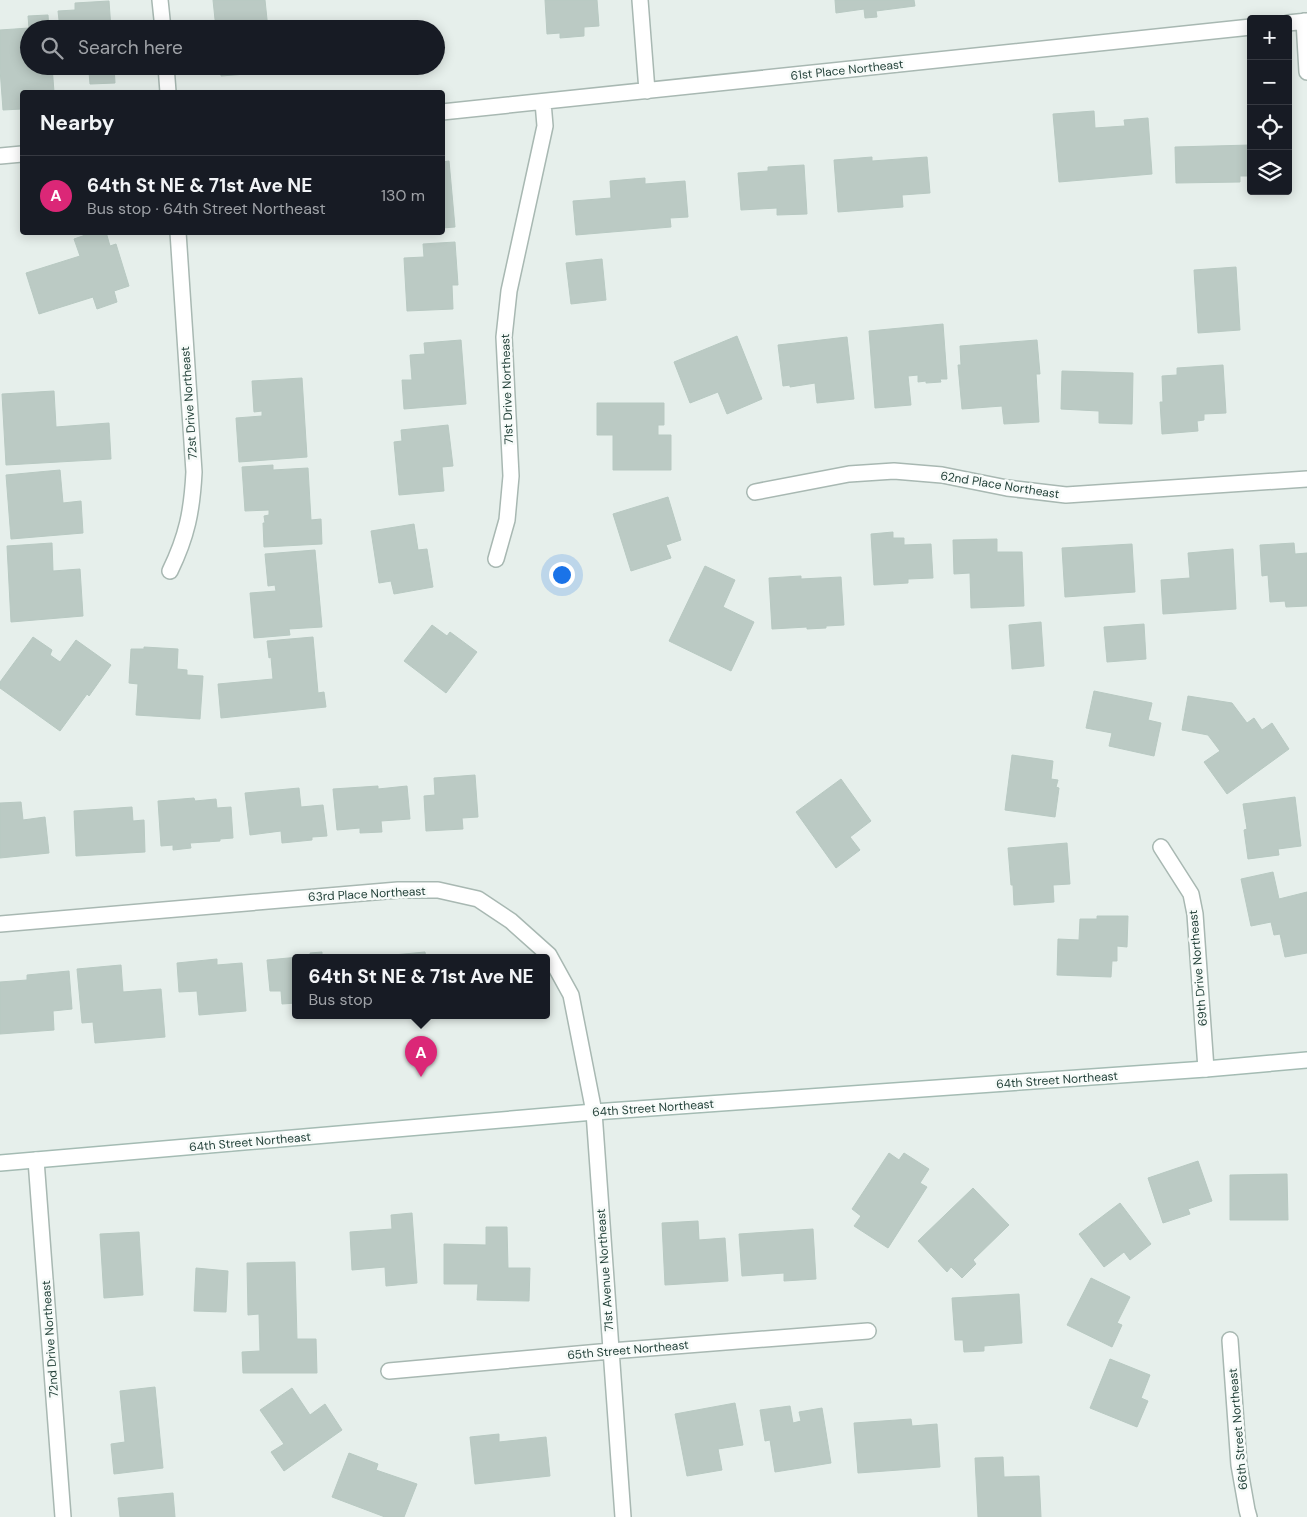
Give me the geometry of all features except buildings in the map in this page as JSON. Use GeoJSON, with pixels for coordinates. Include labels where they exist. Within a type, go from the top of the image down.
{"type":"FeatureCollection","features":[{"type":"Feature","properties":{"kind":"street"},"geometry":{"type":"LineString","coordinates":[[160,0],[162,20]]}},
{"type":"Feature","properties":{"kind":"street"},"geometry":{"type":"LineString","coordinates":[[640,0],[647,91]]}},
{"type":"Feature","properties":{"kind":"street"},"geometry":{"type":"LineString","coordinates":[[1292,23],[1305,21],[1307,72]]}},
{"type":"Feature","properties":{"kind":"street","name":"61st Place Northeast"},"geometry":{"type":"LineString","coordinates":[[445,112],[1247,27]]}},
{"type":"Feature","properties":{"kind":"street"},"geometry":{"type":"LineString","coordinates":[[167,75],[168,90]]}},
{"type":"Feature","properties":{"kind":"street","name":"71st Drive Northeast"},"geometry":{"type":"LineString","coordinates":[[496,559],[507,520],[511,476],[504,337],[509,292],[545,126],[543,102]]}},
{"type":"Feature","properties":{"kind":"street"},"geometry":{"type":"LineString","coordinates":[[0,156],[20,154]]}},
{"type":"Feature","properties":{"kind":"street","name":"72st Drive Northeast"},"geometry":{"type":"LineString","coordinates":[[170,571],[183,544],[192,502],[194,472],[178,235]]}},
{"type":"Feature","properties":{"kind":"street","name":"62nd Place Northeast"},"geometry":{"type":"LineString","coordinates":[[755,492],[849,474],[894,471],[942,475],[1007,488],[1066,495],[1307,479]]}},
{"type":"Feature","properties":{"kind":"street","name":"69th Drive Northeast"},"geometry":{"type":"LineString","coordinates":[[1161,847],[1191,894],[1195,914],[1206,1069]]}},
{"type":"Feature","properties":{"kind":"street","name":"63rd Place Northeast"},"geometry":{"type":"LineString","coordinates":[[0,924],[398,890],[438,890],[478,899],[511,921],[548,954]]}},
{"type":"Feature","properties":{"kind":"street","name":"63rd Place Northeast"},"geometry":{"type":"LineString","coordinates":[[550,957],[571,995],[594,1112]]}},
{"type":"Feature","properties":{"kind":"street","name":"64th Street Northeast"},"geometry":{"type":"LineString","coordinates":[[0,1163],[594,1112],[1206,1069],[1307,1060]]}},
{"type":"Feature","properties":{"kind":"street","name":"71st Avenue Northeast"},"geometry":{"type":"LineString","coordinates":[[594,1112],[623,1517]]}},
{"type":"Feature","properties":{"kind":"street","name":"72nd Drive Northeast"},"geometry":{"type":"LineString","coordinates":[[36,1160],[63,1517]]}},
{"type":"Feature","properties":{"kind":"street","name":"65th Street Northeast"},"geometry":{"type":"LineString","coordinates":[[389,1371],[610,1351],[868,1331]]}},
{"type":"Feature","properties":{"kind":"street","name":"66th Street Northeast"},"geometry":{"type":"LineString","coordinates":[[1230,1340],[1239,1465],[1250,1517]]}},
{"type":"Feature","properties":{"kind":"place","name":"64th St NE & 71st Ave NE"},"geometry":{"type":"Point","coordinates":[421,1077]}}]}
